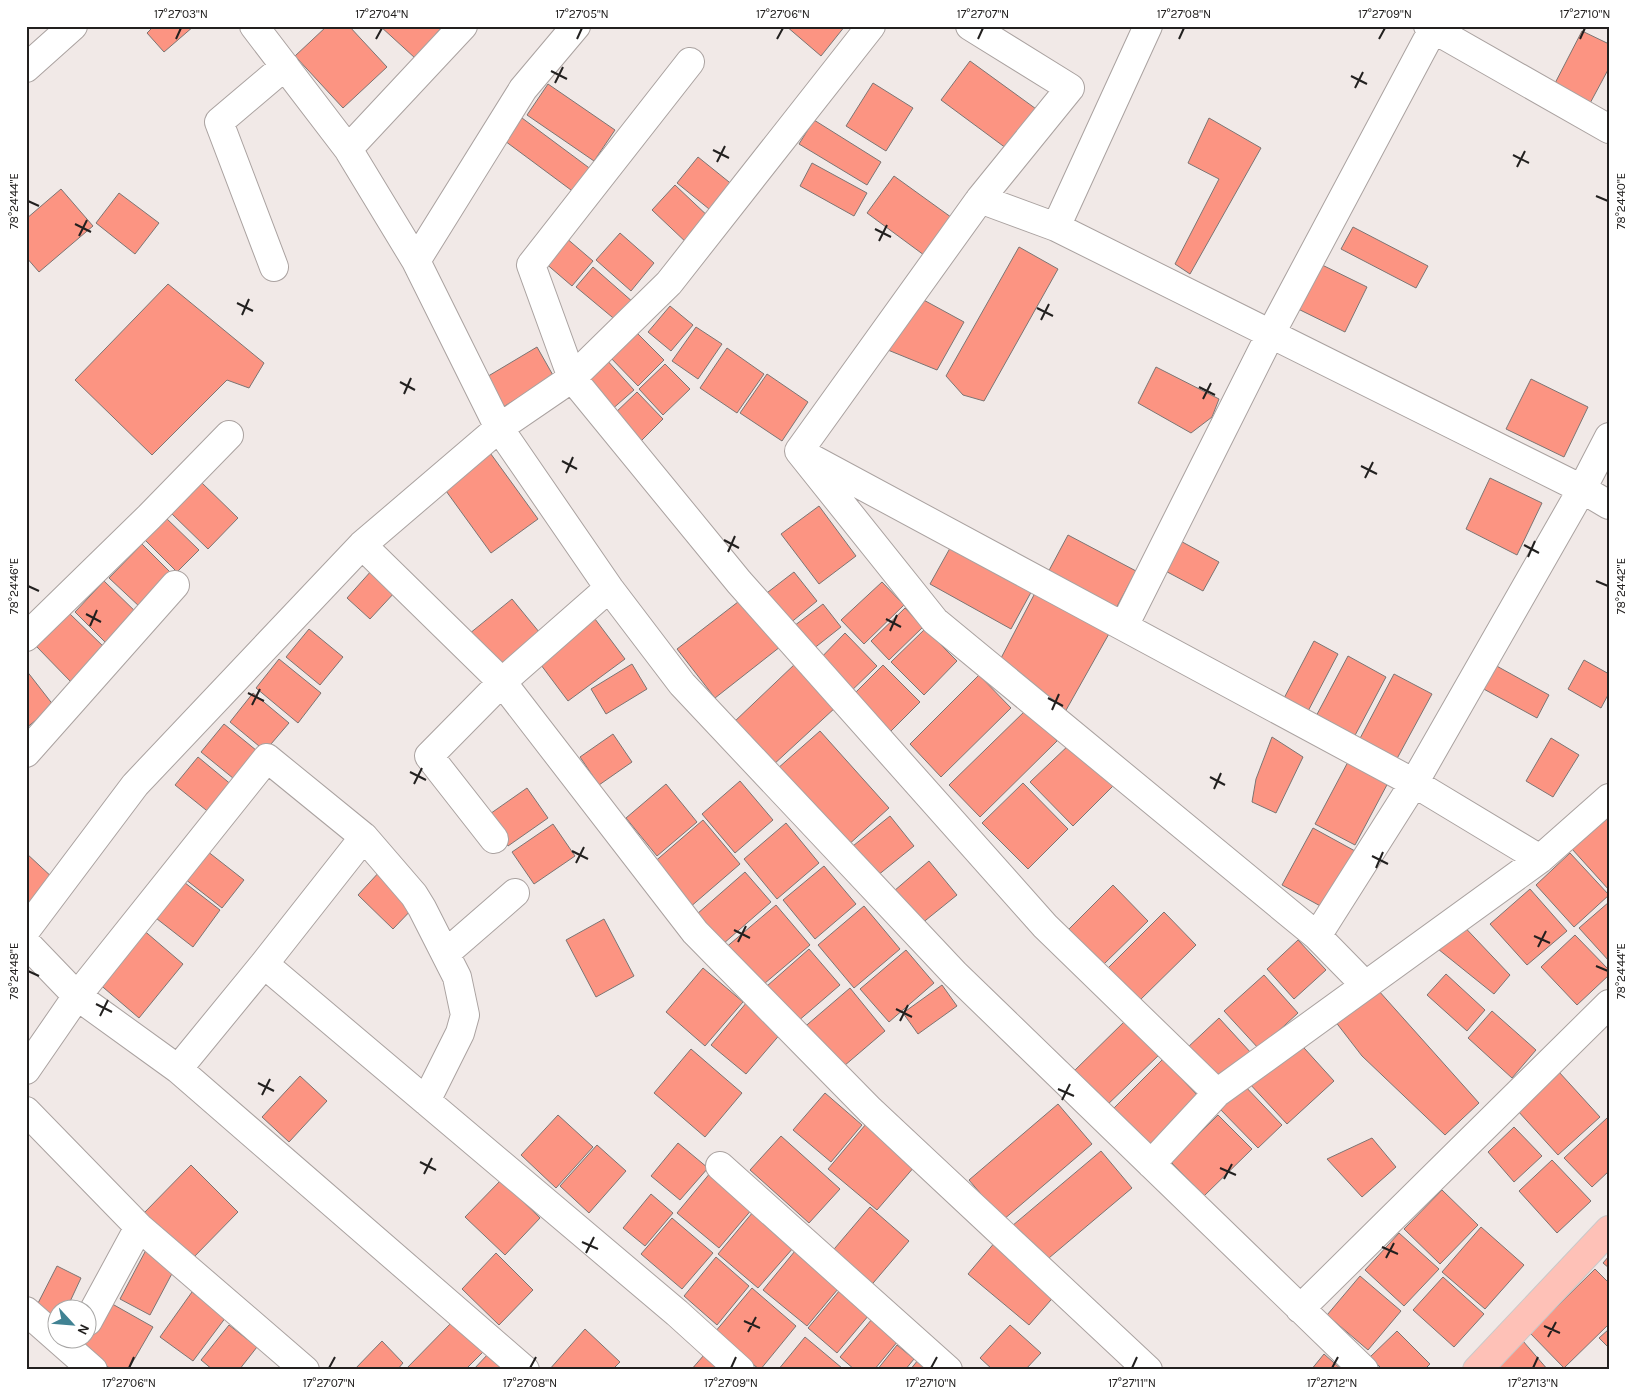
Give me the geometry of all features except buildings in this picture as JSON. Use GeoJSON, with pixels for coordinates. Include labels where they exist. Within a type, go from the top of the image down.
{"type":"FeatureCollection","features":[{"type":"Feature","properties":{"kind":"main road"},"geometry":{"type":"LineString","coordinates":[[1477,1370],[1609,1230]]}},
{"type":"Feature","properties":{"kind":"street"},"geometry":{"type":"LineString","coordinates":[[26,68],[73,26]]}},
{"type":"Feature","properties":{"kind":"street"},"geometry":{"type":"LineString","coordinates":[[254,26],[348,149],[416,260],[499,428],[609,588],[682,684],[955,974],[1364,1370]]}},
{"type":"Feature","properties":{"kind":"street"},"geometry":{"type":"LineString","coordinates":[[348,149],[463,26]]}},
{"type":"Feature","properties":{"kind":"street"},"geometry":{"type":"LineString","coordinates":[[416,260],[523,89],[576,26]]}},
{"type":"Feature","properties":{"kind":"street"},"geometry":{"type":"LineString","coordinates":[[26,930],[135,785],[362,545],[499,428],[572,378],[669,283],[871,26]]}},
{"type":"Feature","properties":{"kind":"street"},"geometry":{"type":"LineString","coordinates":[[799,451],[980,199],[1070,88],[970,26]]}},
{"type":"Feature","properties":{"kind":"street"},"geometry":{"type":"LineString","coordinates":[[1056,227],[1148,26]]}},
{"type":"Feature","properties":{"kind":"street"},"geometry":{"type":"LineString","coordinates":[[1124,626],[1270,335],[1430,27],[1609,129]]}},
{"type":"Feature","properties":{"kind":"street"},"geometry":{"type":"LineString","coordinates":[[690,62],[531,265],[572,378],[739,582],[1045,926],[1217,1093]]}},
{"type":"Feature","properties":{"kind":"street"},"geometry":{"type":"LineString","coordinates":[[274,267],[219,122],[285,66]]}},
{"type":"Feature","properties":{"kind":"street"},"geometry":{"type":"LineString","coordinates":[[980,199],[1056,227],[1582,489],[1609,505]]}},
{"type":"Feature","properties":{"kind":"street"},"geometry":{"type":"LineString","coordinates":[[27,633],[149,517],[229,435]]}},
{"type":"Feature","properties":{"kind":"street"},"geometry":{"type":"LineString","coordinates":[[1317,936],[1414,783],[1582,489],[1609,437]]}},
{"type":"Feature","properties":{"kind":"street"},"geometry":{"type":"LineString","coordinates":[[799,451],[1414,783],[1540,858]]}},
{"type":"Feature","properties":{"kind":"street"},"geometry":{"type":"LineString","coordinates":[[799,451],[935,621],[1317,936],[1364,984]]}},
{"type":"Feature","properties":{"kind":"street"},"geometry":{"type":"LineString","coordinates":[[362,545],[502,682],[695,932],[870,1110],[1148,1370]]}},
{"type":"Feature","properties":{"kind":"street"},"geometry":{"type":"LineString","coordinates":[[26,753],[175,585]]}},
{"type":"Feature","properties":{"kind":"street"},"geometry":{"type":"LineString","coordinates":[[494,839],[428,756],[502,682],[609,588]]}},
{"type":"Feature","properties":{"kind":"street"},"geometry":{"type":"LineString","coordinates":[[26,1070],[77,996],[267,758],[364,837],[414,895],[446,953],[457,977],[465,1015],[460,1032],[426,1100]]}},
{"type":"Feature","properties":{"kind":"street"},"geometry":{"type":"LineString","coordinates":[[1151,1164],[1217,1093],[1364,984],[1540,858],[1609,798]]}},
{"type":"Feature","properties":{"kind":"street"},"geometry":{"type":"LineString","coordinates":[[178,1069],[364,837]]}},
{"type":"Feature","properties":{"kind":"street"},"geometry":{"type":"LineString","coordinates":[[446,953],[515,893]]}},
{"type":"Feature","properties":{"kind":"street"},"geometry":{"type":"LineString","coordinates":[[26,943],[77,996],[178,1069],[525,1370]]}},
{"type":"Feature","properties":{"kind":"street"},"geometry":{"type":"LineString","coordinates":[[264,964],[677,1313],[740,1370]]}},
{"type":"Feature","properties":{"kind":"street"},"geometry":{"type":"LineString","coordinates":[[1300,1308],[1609,1004]]}},
{"type":"Feature","properties":{"kind":"street"},"geometry":{"type":"LineString","coordinates":[[26,1111],[139,1227],[305,1370]]}},
{"type":"Feature","properties":{"kind":"street"},"geometry":{"type":"LineString","coordinates":[[720,1166],[948,1370]]}},
{"type":"Feature","properties":{"kind":"street"},"geometry":{"type":"LineString","coordinates":[[98,1303],[139,1227]]}},
{"type":"Feature","properties":{"kind":"street"},"geometry":{"type":"LineString","coordinates":[[26,1311],[69,1353],[92,1370]]}}]}
